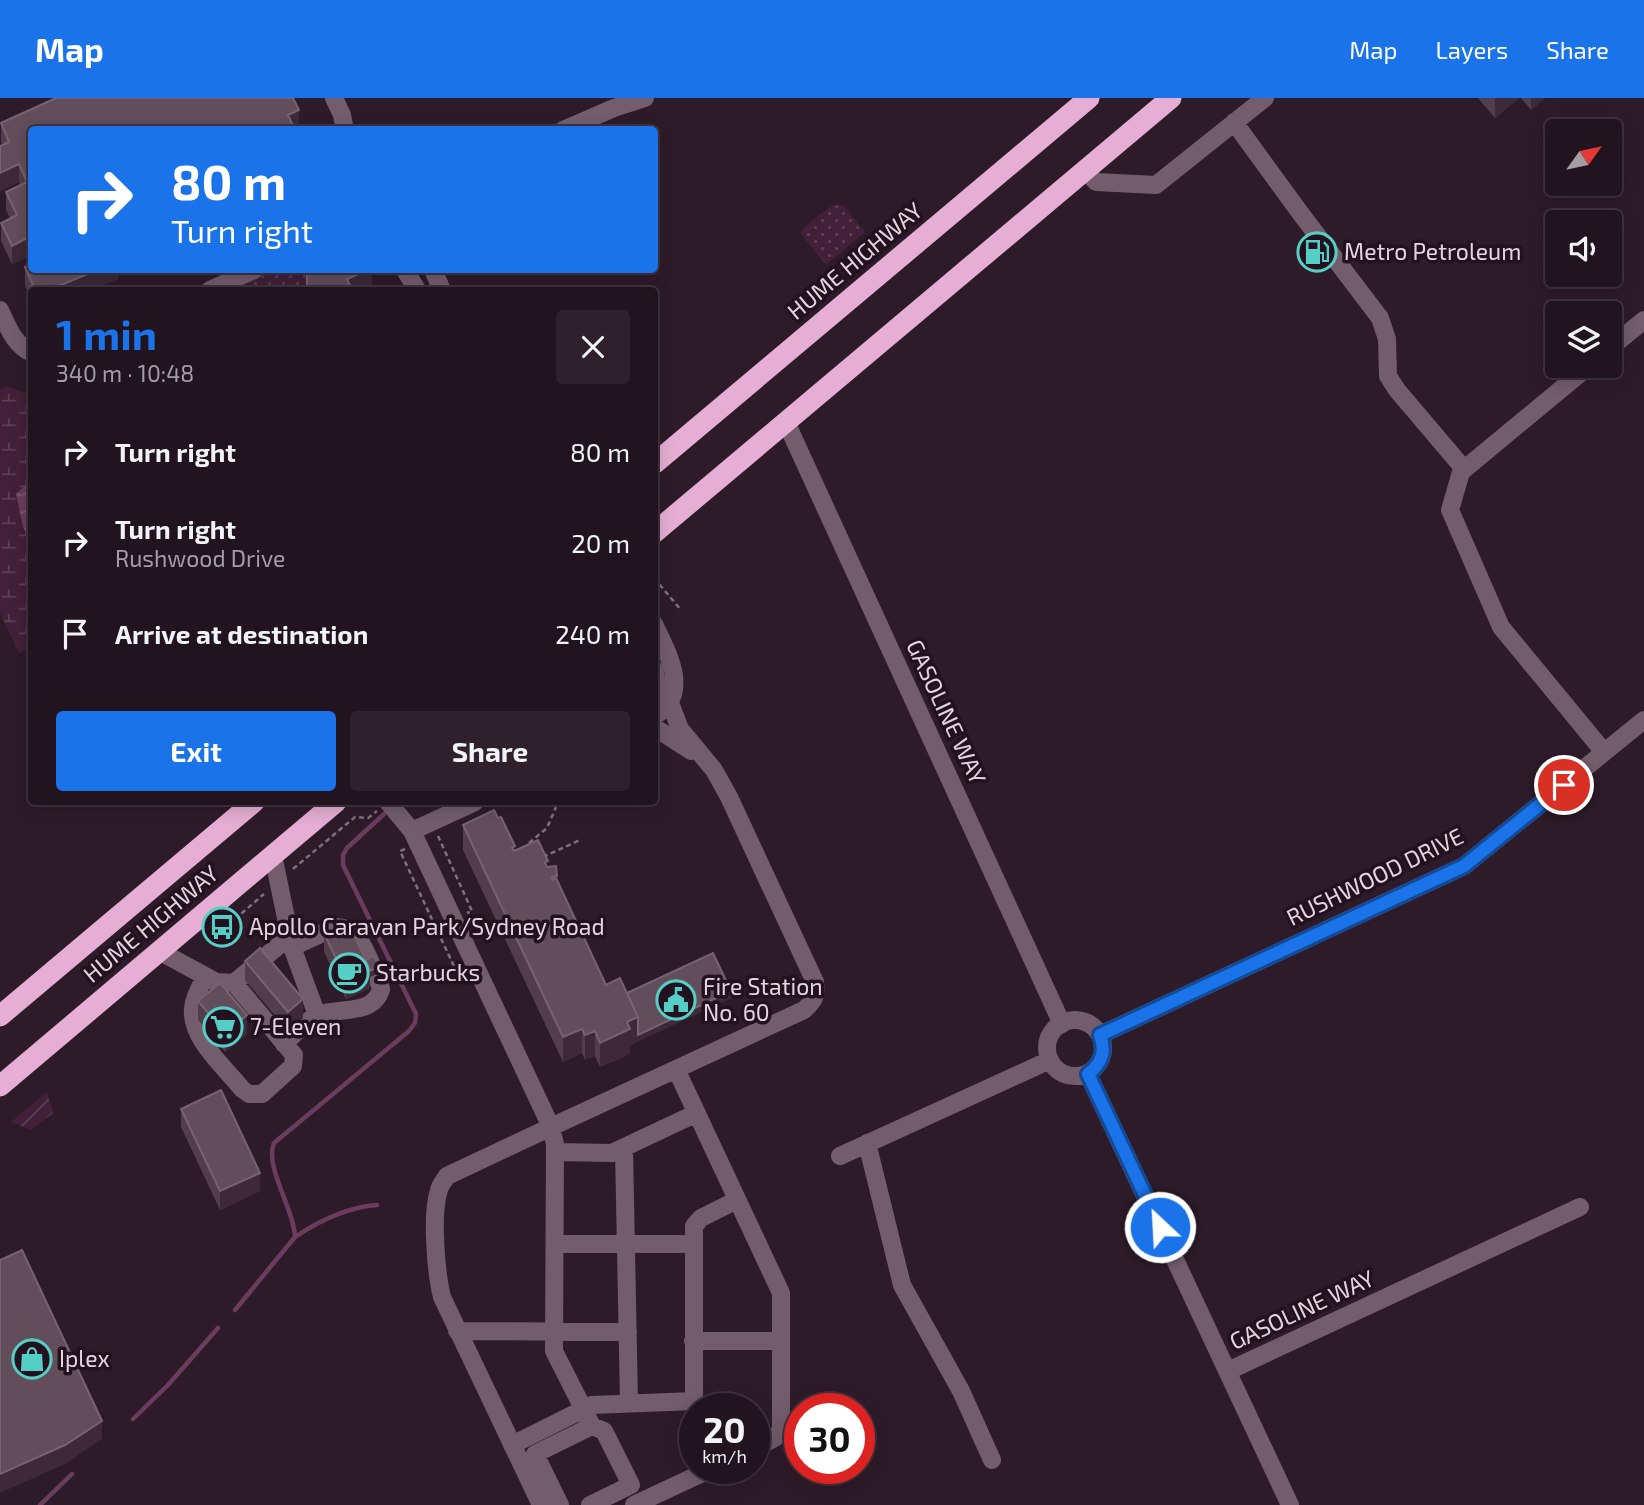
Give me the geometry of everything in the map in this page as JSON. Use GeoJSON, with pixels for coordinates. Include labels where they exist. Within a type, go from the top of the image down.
{"type":"FeatureCollection","features":[{"type":"Feature","properties":{"kind":"highway","name":"HUME HIGHWAY"},"geometry":{"type":"LineString","coordinates":[[658,461],[1089,98]]}},
{"type":"Feature","properties":{"kind":"highway"},"geometry":{"type":"LineString","coordinates":[[658,530],[1171,98]]}},
{"type":"Feature","properties":{"kind":"highway","name":"HUME HIGHWAY"},"geometry":{"type":"LineString","coordinates":[[0,1016],[250,805]]}},
{"type":"Feature","properties":{"kind":"highway","name":"HUME HIGHWAY"},"geometry":{"type":"LineString","coordinates":[[0,1086],[332,805]]}},
{"type":"Feature","properties":{"kind":"street"},"geometry":{"type":"LineString","coordinates":[[570,126],[611,103],[645,98]]}},
{"type":"Feature","properties":{"kind":"street"},"geometry":{"type":"LineString","coordinates":[[1086,170],[1096,182],[1156,185],[1265,98]]}},
{"type":"Feature","properties":{"kind":"street"},"geometry":{"type":"LineString","coordinates":[[1234,122],[1380,318],[1387,339],[1388,376],[1464,469]]}},
{"type":"Feature","properties":{"kind":"street"},"geometry":{"type":"LineString","coordinates":[[217,287],[247,273]]}},
{"type":"Feature","properties":{"kind":"street"},"geometry":{"type":"LineString","coordinates":[[0,310],[12,337],[28,350]]}},
{"type":"Feature","properties":{"kind":"street"},"geometry":{"type":"LineString","coordinates":[[1622,338],[1644,320]]}},
{"type":"Feature","properties":{"kind":"street"},"geometry":{"type":"LineString","coordinates":[[1574,378],[1461,472],[1450,510],[1501,627],[1604,752]]}},
{"type":"Feature","properties":{"kind":"street","name":"GASOLINE WAY"},"geometry":{"type":"LineString","coordinates":[[786,422],[1062,1024]]}},
{"type":"Feature","properties":{"kind":"street"},"geometry":{"type":"LineString","coordinates":[[541,1505],[442,1297],[437,1278],[436,1200],[439,1187],[447,1176],[804,1010],[817,994],[815,982],[729,797],[706,760],[662,704],[675,686],[675,676],[668,652],[658,632]]}},
{"type":"Feature","properties":{"kind":"street","name":"RUSHWOOD DRIVE"},"geometry":{"type":"LineString","coordinates":[[1100,1035],[1464,866],[1644,720]]}},
{"type":"Feature","properties":{"kind":"street"},"geometry":{"type":"LineString","coordinates":[[658,730],[706,760]]}},
{"type":"Feature","properties":{"kind":"street"},"geometry":{"type":"LineString","coordinates":[[386,805],[412,831],[551,1127],[555,1152],[554,1352],[592,1426],[604,1431],[631,1485],[590,1505]]}},
{"type":"Feature","properties":{"kind":"street"},"geometry":{"type":"LineString","coordinates":[[412,831],[468,805]]}},
{"type":"Feature","properties":{"kind":"street"},"geometry":{"type":"LineString","coordinates":[[272,855],[291,942],[317,1015]]}},
{"type":"Feature","properties":{"kind":"street"},"geometry":{"type":"LineString","coordinates":[[159,951],[216,982],[234,983],[291,942],[336,927],[343,927],[355,933],[381,989],[375,1000],[351,1010],[317,1015],[284,1044]]}},
{"type":"Feature","properties":{"kind":"street"},"geometry":{"type":"LineString","coordinates":[[205,977],[192,1011],[195,1026],[201,1038],[249,1094],[262,1094],[293,1066],[294,1055],[234,983]]}},
{"type":"Feature","properties":{"kind":"street"},"geometry":{"type":"LineString","coordinates":[[1079,1020],[1095,1028],[1100,1035],[1103,1053],[1101,1061],[1088,1074],[1070,1076],[1062,1073],[1050,1060],[1050,1036],[1062,1024],[1079,1020]]}},
{"type":"Feature","properties":{"kind":"street"},"geometry":{"type":"LineString","coordinates":[[840,1156],[1050,1060]]}},
{"type":"Feature","properties":{"kind":"street"},"geometry":{"type":"LineString","coordinates":[[676,1069],[782,1293],[780,1429],[776,1437],[770,1440]]}},
{"type":"Feature","properties":{"kind":"street","name":"GASOLINE WAY"},"geometry":{"type":"LineString","coordinates":[[1088,1074],[1228,1371],[1580,1207]]}},
{"type":"Feature","properties":{"kind":"street"},"geometry":{"type":"LineString","coordinates":[[555,1152],[612,1153],[696,1112]]}},
{"type":"Feature","properties":{"kind":"street"},"geometry":{"type":"LineString","coordinates":[[867,1143],[902,1285],[961,1391],[992,1460]]}},
{"type":"Feature","properties":{"kind":"street"},"geometry":{"type":"LineString","coordinates":[[624,1148],[629,1403]]}},
{"type":"Feature","properties":{"kind":"street"},"geometry":{"type":"LineString","coordinates":[[696,1393],[694,1226],[701,1218],[737,1200]]}},
{"type":"Feature","properties":{"kind":"street"},"geometry":{"type":"LineString","coordinates":[[555,1244],[693,1244]]}},
{"type":"Feature","properties":{"kind":"street"},"geometry":{"type":"LineString","coordinates":[[457,1331],[628,1332]]}},
{"type":"Feature","properties":{"kind":"street"},"geometry":{"type":"LineString","coordinates":[[694,1341],[781,1341]]}},
{"type":"Feature","properties":{"kind":"street"},"geometry":{"type":"LineString","coordinates":[[1228,1371],[1290,1505]]}},
{"type":"Feature","properties":{"kind":"street"},"geometry":{"type":"LineString","coordinates":[[512,1445],[592,1405],[679,1404]]}},
{"type":"Feature","properties":{"kind":"street"},"geometry":{"type":"LineString","coordinates":[[560,1505],[535,1454],[592,1426]]}},
{"type":"Feature","properties":{"kind":"street"},"geometry":{"type":"LineString","coordinates":[[634,1505],[679,1484]]}},
{"type":"Feature","properties":{"kind":"path"},"geometry":{"type":"LineString","coordinates":[[658,583],[681,610]]}},
{"type":"Feature","properties":{"kind":"path"},"geometry":{"type":"LineString","coordinates":[[235,919],[355,817],[368,818],[384,805]]}},
{"type":"Feature","properties":{"kind":"path"},"geometry":{"type":"LineString","coordinates":[[529,844],[547,828],[556,807]]}},
{"type":"Feature","properties":{"kind":"path"},"geometry":{"type":"LineString","coordinates":[[536,860],[580,840]]}},
{"type":"Feature","properties":{"kind":"green space"},"geometry":{"type":"Polygon","coordinates":[[[833,205],[844,206],[865,232],[826,265],[800,233],[833,205]]]}},
{"type":"Feature","properties":{"kind":"green space"},"geometry":{"type":"Polygon","coordinates":[[[268,273],[305,273],[307,287],[246,287],[249,282],[268,273]]]}},
{"type":"Feature","properties":{"kind":"green space"},"geometry":{"type":"Polygon","coordinates":[[[8,387],[28,394],[28,648],[19,653],[0,613],[0,390],[8,387]]]}},
{"type":"Feature","properties":{"kind":"green space"},"geometry":{"type":"Polygon","coordinates":[[[47,1092],[53,1113],[31,1130],[11,1122],[47,1092]]]}},
{"type":"Feature","properties":{"kind":"water"},"geometry":{"type":"Polygon","coordinates":[[[28,483],[28,536],[23,527],[16,494],[28,483]]]}},
{"type":"Feature","properties":{"kind":"building"},"geometry":{"type":"Polygon","coordinates":[[[56,98],[293,98],[299,110],[288,115],[293,126],[28,126],[28,240],[27,238],[12,246],[1,223],[17,215],[6,192],[27,182],[19,164],[0,173],[0,146],[9,142],[1,123],[56,98]]]}},
{"type":"Feature","properties":{"kind":"building"},"geometry":{"type":"Polygon","coordinates":[[[28,266],[28,273],[90,273],[56,287],[30,287],[33,285],[25,267],[28,266]]]}},
{"type":"Feature","properties":{"kind":"building"},"geometry":{"type":"Polygon","coordinates":[[[307,273],[360,273],[347,279],[351,287],[307,287],[307,273]]]}},
{"type":"Feature","properties":{"kind":"building"},"geometry":{"type":"Polygon","coordinates":[[[494,810],[498,818],[501,817],[515,846],[512,848],[514,851],[538,840],[548,861],[545,862],[547,867],[556,866],[557,876],[552,877],[553,880],[556,878],[606,985],[620,978],[638,1017],[627,1022],[630,1029],[600,1043],[595,1031],[585,1035],[582,1029],[563,1037],[463,825],[494,810]]]}},
{"type":"Feature","properties":{"kind":"building"},"geometry":{"type":"Polygon","coordinates":[[[348,922],[370,969],[346,980],[324,933],[348,922]]]}},
{"type":"Feature","properties":{"kind":"building"},"geometry":{"type":"Polygon","coordinates":[[[260,948],[303,999],[288,1012],[245,961],[260,948]]]}},
{"type":"Feature","properties":{"kind":"building","name":"Fire Station No. 60"},"geometry":{"type":"Polygon","coordinates":[[[713,953],[731,991],[638,1035],[638,1017],[627,993],[713,953]]]}},
{"type":"Feature","properties":{"kind":"building"},"geometry":{"type":"Polygon","coordinates":[[[374,956],[379,967],[370,971],[366,960],[374,956]]]}},
{"type":"Feature","properties":{"kind":"building"},"geometry":{"type":"Polygon","coordinates":[[[220,983],[247,1015],[225,1034],[198,1001],[220,983]]]}},
{"type":"Feature","properties":{"kind":"building"},"geometry":{"type":"Polygon","coordinates":[[[221,1090],[260,1173],[220,1191],[181,1109],[221,1090]]]}},
{"type":"Feature","properties":{"kind":"building","name":"Iplex"},"geometry":{"type":"Polygon","coordinates":[[[22,1250],[102,1421],[65,1445],[0,1474],[0,1260],[22,1250]]]}},
{"type":"Feature","properties":{"kind":"waterway"},"geometry":{"type":"LineString","coordinates":[[235,1310],[295,1237],[273,1163],[274,1143],[409,1031],[415,1023],[416,1014],[343,865],[343,855],[347,848],[384,814]]}},
{"type":"Feature","properties":{"kind":"waterway"},"geometry":{"type":"LineString","coordinates":[[295,1237],[334,1216],[377,1205]]}},
{"type":"Feature","properties":{"kind":"waterway"},"geometry":{"type":"LineString","coordinates":[[133,1419],[168,1385],[218,1328]]}},
{"type":"Feature","properties":{"kind":"waterway"},"geometry":{"type":"LineString","coordinates":[[40,1505],[72,1474]]}},
{"type":"Feature","properties":{"kind":"place","name":"Metro Petroleum"},"geometry":{"type":"Point","coordinates":[1317,252]}},
{"type":"Feature","properties":{"kind":"place","name":"Apollo Caravan Park/Sydney Road"},"geometry":{"type":"Point","coordinates":[222,927]}},
{"type":"Feature","properties":{"kind":"place","name":"Starbucks"},"geometry":{"type":"Point","coordinates":[349,973]}},
{"type":"Feature","properties":{"kind":"place","name":"Fire Station No. 60"},"geometry":{"type":"Point","coordinates":[676,1000]}},
{"type":"Feature","properties":{"kind":"place","name":"7-Eleven"},"geometry":{"type":"Point","coordinates":[223,1027]}},
{"type":"Feature","properties":{"kind":"place","name":"Iplex"},"geometry":{"type":"Point","coordinates":[32,1359]}},
{"type":"Feature","properties":{"kind":"route"},"geometry":{"type":"LineString","coordinates":[[1160,1227],[1088,1074],[1101,1061],[1103,1044],[1100,1035],[1464,866],[1564,785]]}}]}
